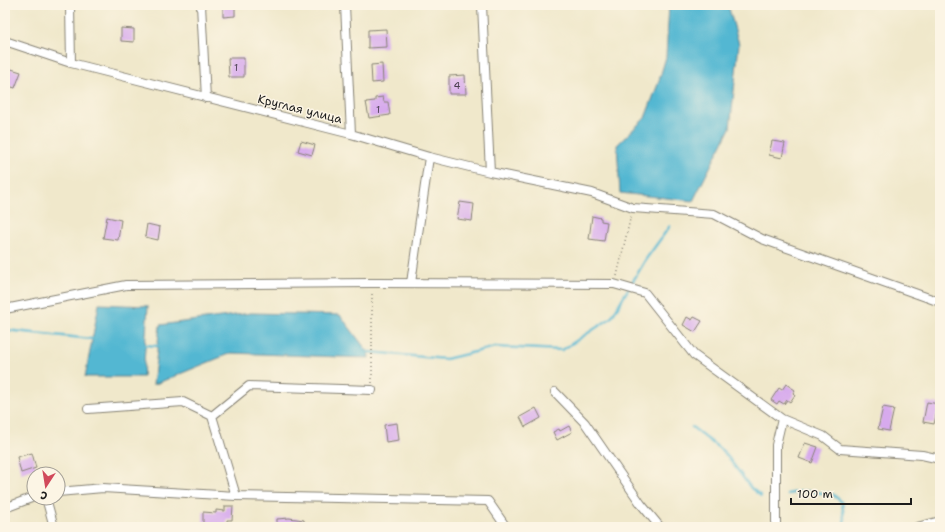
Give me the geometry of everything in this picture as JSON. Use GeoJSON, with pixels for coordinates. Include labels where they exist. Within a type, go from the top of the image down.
{"type":"FeatureCollection","features":[{"type":"Feature","properties":{"kind":"street"},"geometry":{"type":"LineString","coordinates":[[70,5],[71,63]]}},
{"type":"Feature","properties":{"kind":"street"},"geometry":{"type":"LineString","coordinates":[[201,5],[206,98]]}},
{"type":"Feature","properties":{"kind":"street"},"geometry":{"type":"LineString","coordinates":[[345,5],[351,134]]}},
{"type":"Feature","properties":{"kind":"street"},"geometry":{"type":"LineString","coordinates":[[482,5],[490,172]]}},
{"type":"Feature","properties":{"kind":"street","name":"Круглая улица"},"geometry":{"type":"LineString","coordinates":[[5,41],[71,63],[351,134],[429,157],[490,172],[592,193],[633,208],[714,214],[762,239],[940,302]]}},
{"type":"Feature","properties":{"kind":"street"},"geometry":{"type":"LineString","coordinates":[[411,283],[429,157]]}},
{"type":"Feature","properties":{"kind":"street"},"geometry":{"type":"LineString","coordinates":[[5,309],[126,285],[372,283],[614,284],[646,293],[694,354],[782,419],[823,436],[840,449],[922,455],[940,459]]}},
{"type":"Feature","properties":{"kind":"street"},"geometry":{"type":"LineString","coordinates":[[212,416],[249,386],[372,390]]}},
{"type":"Feature","properties":{"kind":"street"},"geometry":{"type":"LineString","coordinates":[[555,392],[585,423],[641,504],[660,527]]}},
{"type":"Feature","properties":{"kind":"street"},"geometry":{"type":"LineString","coordinates":[[88,409],[183,402],[212,416],[236,496]]}},
{"type":"Feature","properties":{"kind":"street"},"geometry":{"type":"LineString","coordinates":[[776,527],[776,445],[782,419]]}},
{"type":"Feature","properties":{"kind":"street"},"geometry":{"type":"LineString","coordinates":[[66,491],[103,488],[236,496],[488,502],[506,527]]}},
{"type":"Feature","properties":{"kind":"street"},"geometry":{"type":"LineString","coordinates":[[5,508],[26,500]]}},
{"type":"Feature","properties":{"kind":"street"},"geometry":{"type":"LineString","coordinates":[[48,506],[54,527]]}},
{"type":"Feature","properties":{"kind":"street"},"geometry":{"type":"LineString","coordinates":[[918,527],[940,520]]}},
{"type":"Feature","properties":{"kind":"path"},"geometry":{"type":"LineString","coordinates":[[614,284],[624,249],[633,208]]}},
{"type":"Feature","properties":{"kind":"path"},"geometry":{"type":"LineString","coordinates":[[372,283],[372,390]]}},
{"type":"Feature","properties":{"kind":"water"},"geometry":{"type":"Polygon","coordinates":[[[669,5],[728,5],[739,44],[730,128],[693,201],[620,193],[617,145],[645,118],[658,84],[666,57],[669,5]]]}},
{"type":"Feature","properties":{"kind":"water"},"geometry":{"type":"Polygon","coordinates":[[[99,304],[148,306],[143,377],[85,377],[99,304]]]}},
{"type":"Feature","properties":{"kind":"water"},"geometry":{"type":"Polygon","coordinates":[[[251,313],[340,315],[368,352],[369,358],[231,353],[153,385],[160,325],[251,313]]]}},
{"type":"Feature","properties":{"kind":"building"},"geometry":{"type":"Polygon","coordinates":[[[223,5],[235,5],[235,16],[223,17],[223,5]]]}},
{"type":"Feature","properties":{"kind":"building"},"geometry":{"type":"Polygon","coordinates":[[[121,28],[134,29],[134,42],[121,41],[121,28]]]}},
{"type":"Feature","properties":{"kind":"building"},"geometry":{"type":"Polygon","coordinates":[[[386,29],[387,47],[368,48],[368,30],[386,29]]]}},
{"type":"Feature","properties":{"kind":"building"},"geometry":{"type":"Polygon","coordinates":[[[228,58],[244,58],[244,77],[229,77],[228,58]]]}},
{"type":"Feature","properties":{"kind":"building"},"geometry":{"type":"Polygon","coordinates":[[[382,64],[383,82],[372,83],[371,65],[382,64]]]}},
{"type":"Feature","properties":{"kind":"building"},"geometry":{"type":"Polygon","coordinates":[[[8,68],[21,72],[15,88],[5,85],[5,75],[8,68]]]}},
{"type":"Feature","properties":{"kind":"building"},"geometry":{"type":"Polygon","coordinates":[[[465,75],[466,94],[449,94],[449,76],[465,75]]]}},
{"type":"Feature","properties":{"kind":"building"},"geometry":{"type":"Polygon","coordinates":[[[383,97],[384,102],[388,102],[390,115],[369,118],[366,102],[375,101],[375,98],[383,97]]]}},
{"type":"Feature","properties":{"kind":"building"},"geometry":{"type":"Polygon","coordinates":[[[301,141],[315,145],[312,155],[298,151],[301,141]]]}},
{"type":"Feature","properties":{"kind":"building"},"geometry":{"type":"Polygon","coordinates":[[[772,141],[785,143],[782,158],[769,155],[772,141]]]}},
{"type":"Feature","properties":{"kind":"building"},"geometry":{"type":"Polygon","coordinates":[[[460,202],[474,204],[472,221],[457,219],[460,202]]]}},
{"type":"Feature","properties":{"kind":"building"},"geometry":{"type":"Polygon","coordinates":[[[592,216],[601,218],[601,221],[607,222],[604,241],[589,239],[592,216]]]}},
{"type":"Feature","properties":{"kind":"building"},"geometry":{"type":"Polygon","coordinates":[[[107,217],[121,220],[118,240],[103,238],[107,217]]]}},
{"type":"Feature","properties":{"kind":"building"},"geometry":{"type":"Polygon","coordinates":[[[147,224],[160,227],[158,240],[145,237],[147,224]]]}},
{"type":"Feature","properties":{"kind":"building"},"geometry":{"type":"Polygon","coordinates":[[[687,317],[692,320],[694,317],[702,321],[695,332],[683,325],[687,317]]]}},
{"type":"Feature","properties":{"kind":"building"},"geometry":{"type":"Polygon","coordinates":[[[786,384],[795,390],[793,393],[795,395],[790,402],[787,400],[784,404],[779,401],[777,404],[771,400],[779,388],[782,390],[786,384]]]}},
{"type":"Feature","properties":{"kind":"building"},"geometry":{"type":"Polygon","coordinates":[[[927,402],[939,404],[934,424],[923,422],[927,402]]]}},
{"type":"Feature","properties":{"kind":"building"},"geometry":{"type":"Polygon","coordinates":[[[883,407],[894,409],[889,431],[878,429],[883,407]]]}},
{"type":"Feature","properties":{"kind":"building"},"geometry":{"type":"Polygon","coordinates":[[[536,408],[541,418],[525,427],[520,417],[536,408]]]}},
{"type":"Feature","properties":{"kind":"building"},"geometry":{"type":"Polygon","coordinates":[[[397,423],[399,440],[386,442],[384,425],[397,423]]]}},
{"type":"Feature","properties":{"kind":"building"},"geometry":{"type":"Polygon","coordinates":[[[569,426],[572,432],[557,440],[553,432],[559,429],[560,431],[569,426]]]}},
{"type":"Feature","properties":{"kind":"building"},"geometry":{"type":"Polygon","coordinates":[[[805,443],[818,447],[812,463],[799,458],[805,443]]]}},
{"type":"Feature","properties":{"kind":"building"},"geometry":{"type":"Polygon","coordinates":[[[32,453],[35,466],[26,466],[26,471],[21,473],[17,457],[32,453]]]}},
{"type":"Feature","properties":{"kind":"building"},"geometry":{"type":"Polygon","coordinates":[[[225,506],[233,506],[232,520],[227,520],[227,526],[203,525],[203,512],[216,513],[216,510],[225,511],[225,506]]]}},
{"type":"Feature","properties":{"kind":"building"},"geometry":{"type":"Polygon","coordinates":[[[289,518],[304,520],[304,527],[277,527],[277,519],[289,518]]]}},
{"type":"Feature","properties":{"kind":"waterway"},"geometry":{"type":"LineString","coordinates":[[368,352],[446,359],[495,347],[562,350],[611,318],[646,259],[670,226]]}},
{"type":"Feature","properties":{"kind":"waterway"},"geometry":{"type":"LineString","coordinates":[[5,330],[92,339]]}},
{"type":"Feature","properties":{"kind":"waterway"},"geometry":{"type":"LineString","coordinates":[[145,345],[158,346]]}},
{"type":"Feature","properties":{"kind":"waterway"},"geometry":{"type":"LineString","coordinates":[[692,427],[724,452],[751,488],[761,496]]}},
{"type":"Feature","properties":{"kind":"waterway"},"geometry":{"type":"LineString","coordinates":[[787,494],[803,491],[832,494],[842,502],[845,527]]}}]}
